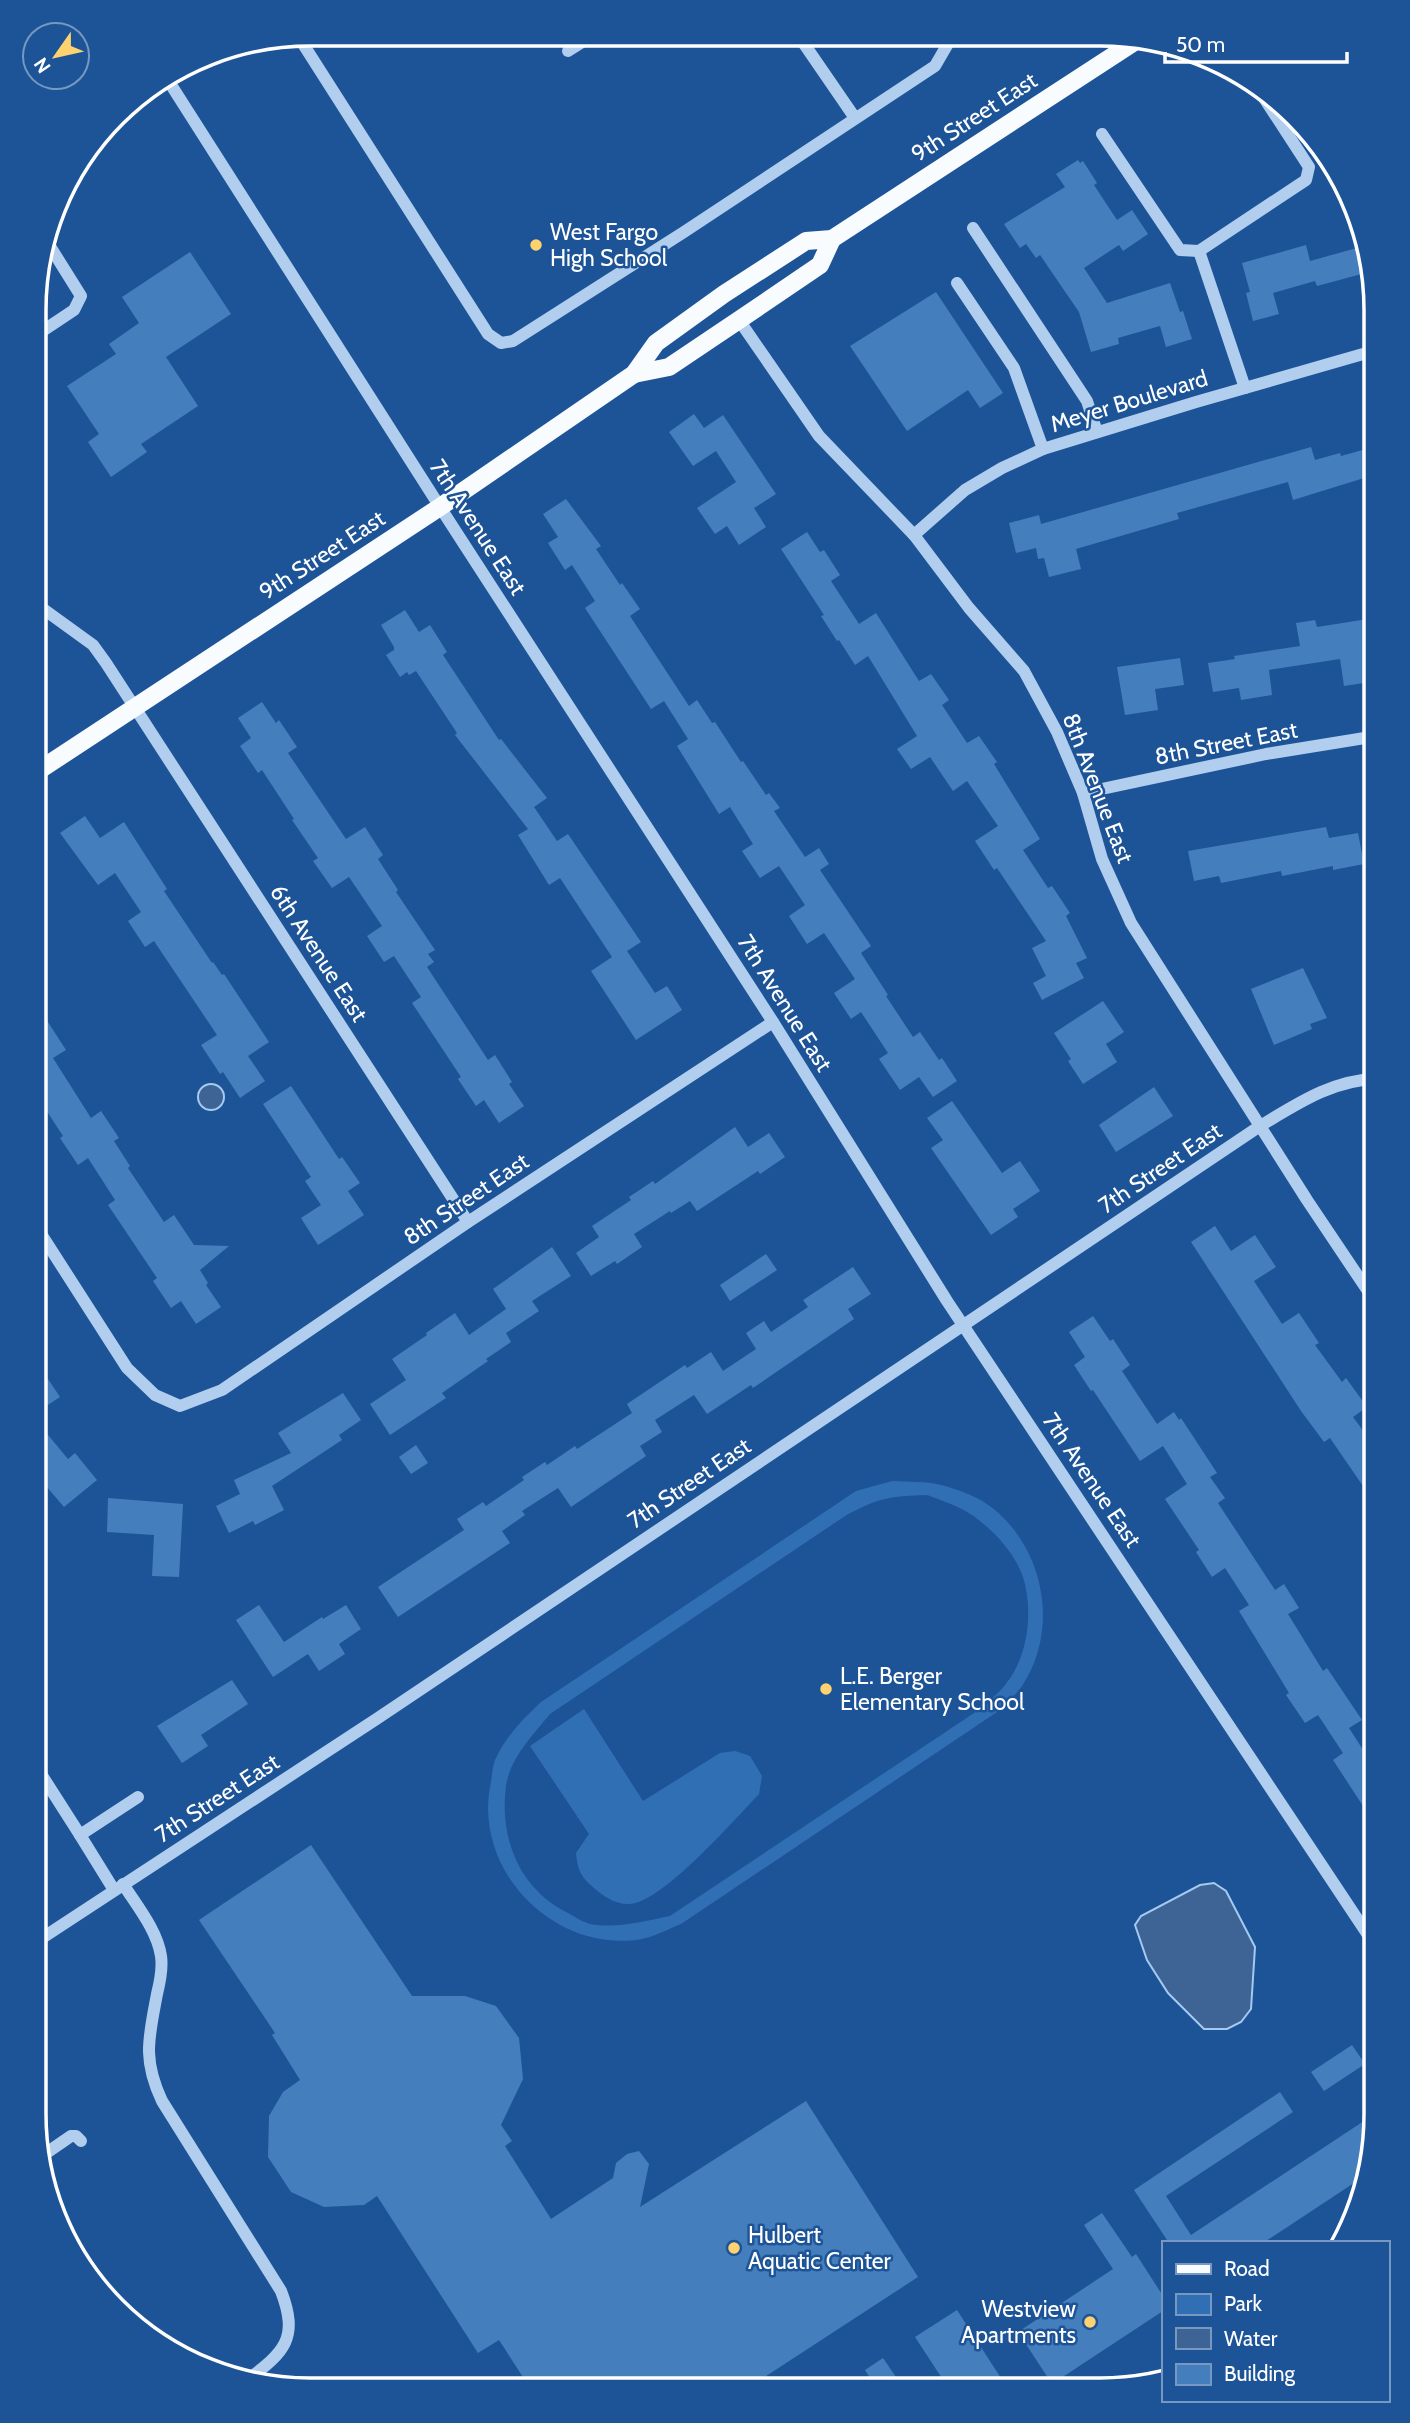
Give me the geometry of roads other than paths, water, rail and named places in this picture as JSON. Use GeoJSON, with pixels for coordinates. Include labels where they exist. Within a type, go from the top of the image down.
{"type":"FeatureCollection","features":[{"type":"Feature","properties":{"kind":"main road","name":"9th Street East"},"geometry":{"type":"LineString","coordinates":[[46,766],[440,507],[634,374],[656,343],[724,295],[806,241],[832,239],[1127,47]]}},
{"type":"Feature","properties":{"kind":"main road","name":"9th Street East"},"geometry":{"type":"LineString","coordinates":[[634,374],[669,367],[820,265],[832,239]]}},
{"type":"Feature","properties":{"kind":"street"},"geometry":{"type":"LineString","coordinates":[[304,46],[488,334],[501,343],[513,341],[684,232],[935,65],[946,46]]}},
{"type":"Feature","properties":{"kind":"street"},"geometry":{"type":"LineString","coordinates":[[568,51],[576,46]]}},
{"type":"Feature","properties":{"kind":"street"},"geometry":{"type":"LineString","coordinates":[[806,46],[855,118]]}},
{"type":"Feature","properties":{"kind":"street","name":"7th Avenue East"},"geometry":{"type":"LineString","coordinates":[[171,85],[773,1022],[962,1324],[1364,1929]]}},
{"type":"Feature","properties":{"kind":"street"},"geometry":{"type":"LineString","coordinates":[[1102,134],[1180,250],[1199,251],[1307,180],[1309,167],[1270,107]]}},
{"type":"Feature","properties":{"kind":"street"},"geometry":{"type":"LineString","coordinates":[[973,229],[1087,401],[1097,432]]}},
{"type":"Feature","properties":{"kind":"street"},"geometry":{"type":"LineString","coordinates":[[46,329],[74,310],[81,296],[52,250]]}},
{"type":"Feature","properties":{"kind":"street"},"geometry":{"type":"LineString","coordinates":[[1199,251],[1245,388]]}},
{"type":"Feature","properties":{"kind":"street"},"geometry":{"type":"LineString","coordinates":[[957,283],[1014,368],[1043,449]]}},
{"type":"Feature","properties":{"kind":"street","name":"8th Avenue East"},"geometry":{"type":"LineString","coordinates":[[739,320],[819,436],[914,535],[969,608],[1024,671],[1057,732],[1083,793],[1102,859],[1131,923],[1364,1285]]}},
{"type":"Feature","properties":{"kind":"street","name":"Meyer Boulevard"},"geometry":{"type":"LineString","coordinates":[[914,535],[965,491],[1002,468],[1043,449],[1364,354]]}},
{"type":"Feature","properties":{"kind":"street","name":"6th Avenue East"},"geometry":{"type":"LineString","coordinates":[[46,611],[93,645],[468,1222]]}},
{"type":"Feature","properties":{"kind":"street","name":"8th Street East"},"geometry":{"type":"LineString","coordinates":[[1083,793],[1266,754],[1364,738]]}},
{"type":"Feature","properties":{"kind":"street","name":"8th Street East"},"geometry":{"type":"LineString","coordinates":[[46,1242],[127,1368],[155,1395],[180,1406],[222,1390],[468,1222],[773,1022]]}},
{"type":"Feature","properties":{"kind":"street","name":"7th Street East"},"geometry":{"type":"LineString","coordinates":[[46,1935],[390,1710],[1261,1126],[1320,1090],[1364,1079]]}},
{"type":"Feature","properties":{"kind":"street"},"geometry":{"type":"LineString","coordinates":[[46,1782],[80,1835],[155,1938],[161,1955],[160,1976],[148,2043],[149,2069],[155,2087],[282,2291],[289,2312],[289,2331],[283,2348],[258,2372]]}},
{"type":"Feature","properties":{"kind":"street"},"geometry":{"type":"LineString","coordinates":[[80,1835],[138,1797]]}},
{"type":"Feature","properties":{"kind":"street"},"geometry":{"type":"LineString","coordinates":[[49,2151],[71,2136],[76,2136],[81,2141]]}},
{"type":"Feature","properties":{"kind":"water"},"geometry":{"type":"Polygon","coordinates":[[[211,1084],[220,1088],[224,1097],[220,1106],[211,1110],[202,1106],[198,1097],[202,1088],[211,1084]]]}},
{"type":"Feature","properties":{"kind":"water"},"geometry":{"type":"Polygon","coordinates":[[[1214,1883],[1226,1891],[1255,1947],[1251,2009],[1241,2022],[1227,2029],[1204,2029],[1168,1993],[1147,1960],[1135,1925],[1141,1916],[1200,1885],[1214,1883]]]}},
{"type":"Feature","properties":{"kind":"place","name":"West Fargo High School"},"geometry":{"type":"Point","coordinates":[536,245]}},
{"type":"Feature","properties":{"kind":"place","name":"L.E. Berger Elementary School"},"geometry":{"type":"Point","coordinates":[826,1689]}},
{"type":"Feature","properties":{"kind":"place","name":"Hulbert Aquatic Center"},"geometry":{"type":"Point","coordinates":[734,2248]}},
{"type":"Feature","properties":{"kind":"place","name":"Westview Apartments"},"geometry":{"type":"Point","coordinates":[1090,2322]}}]}
